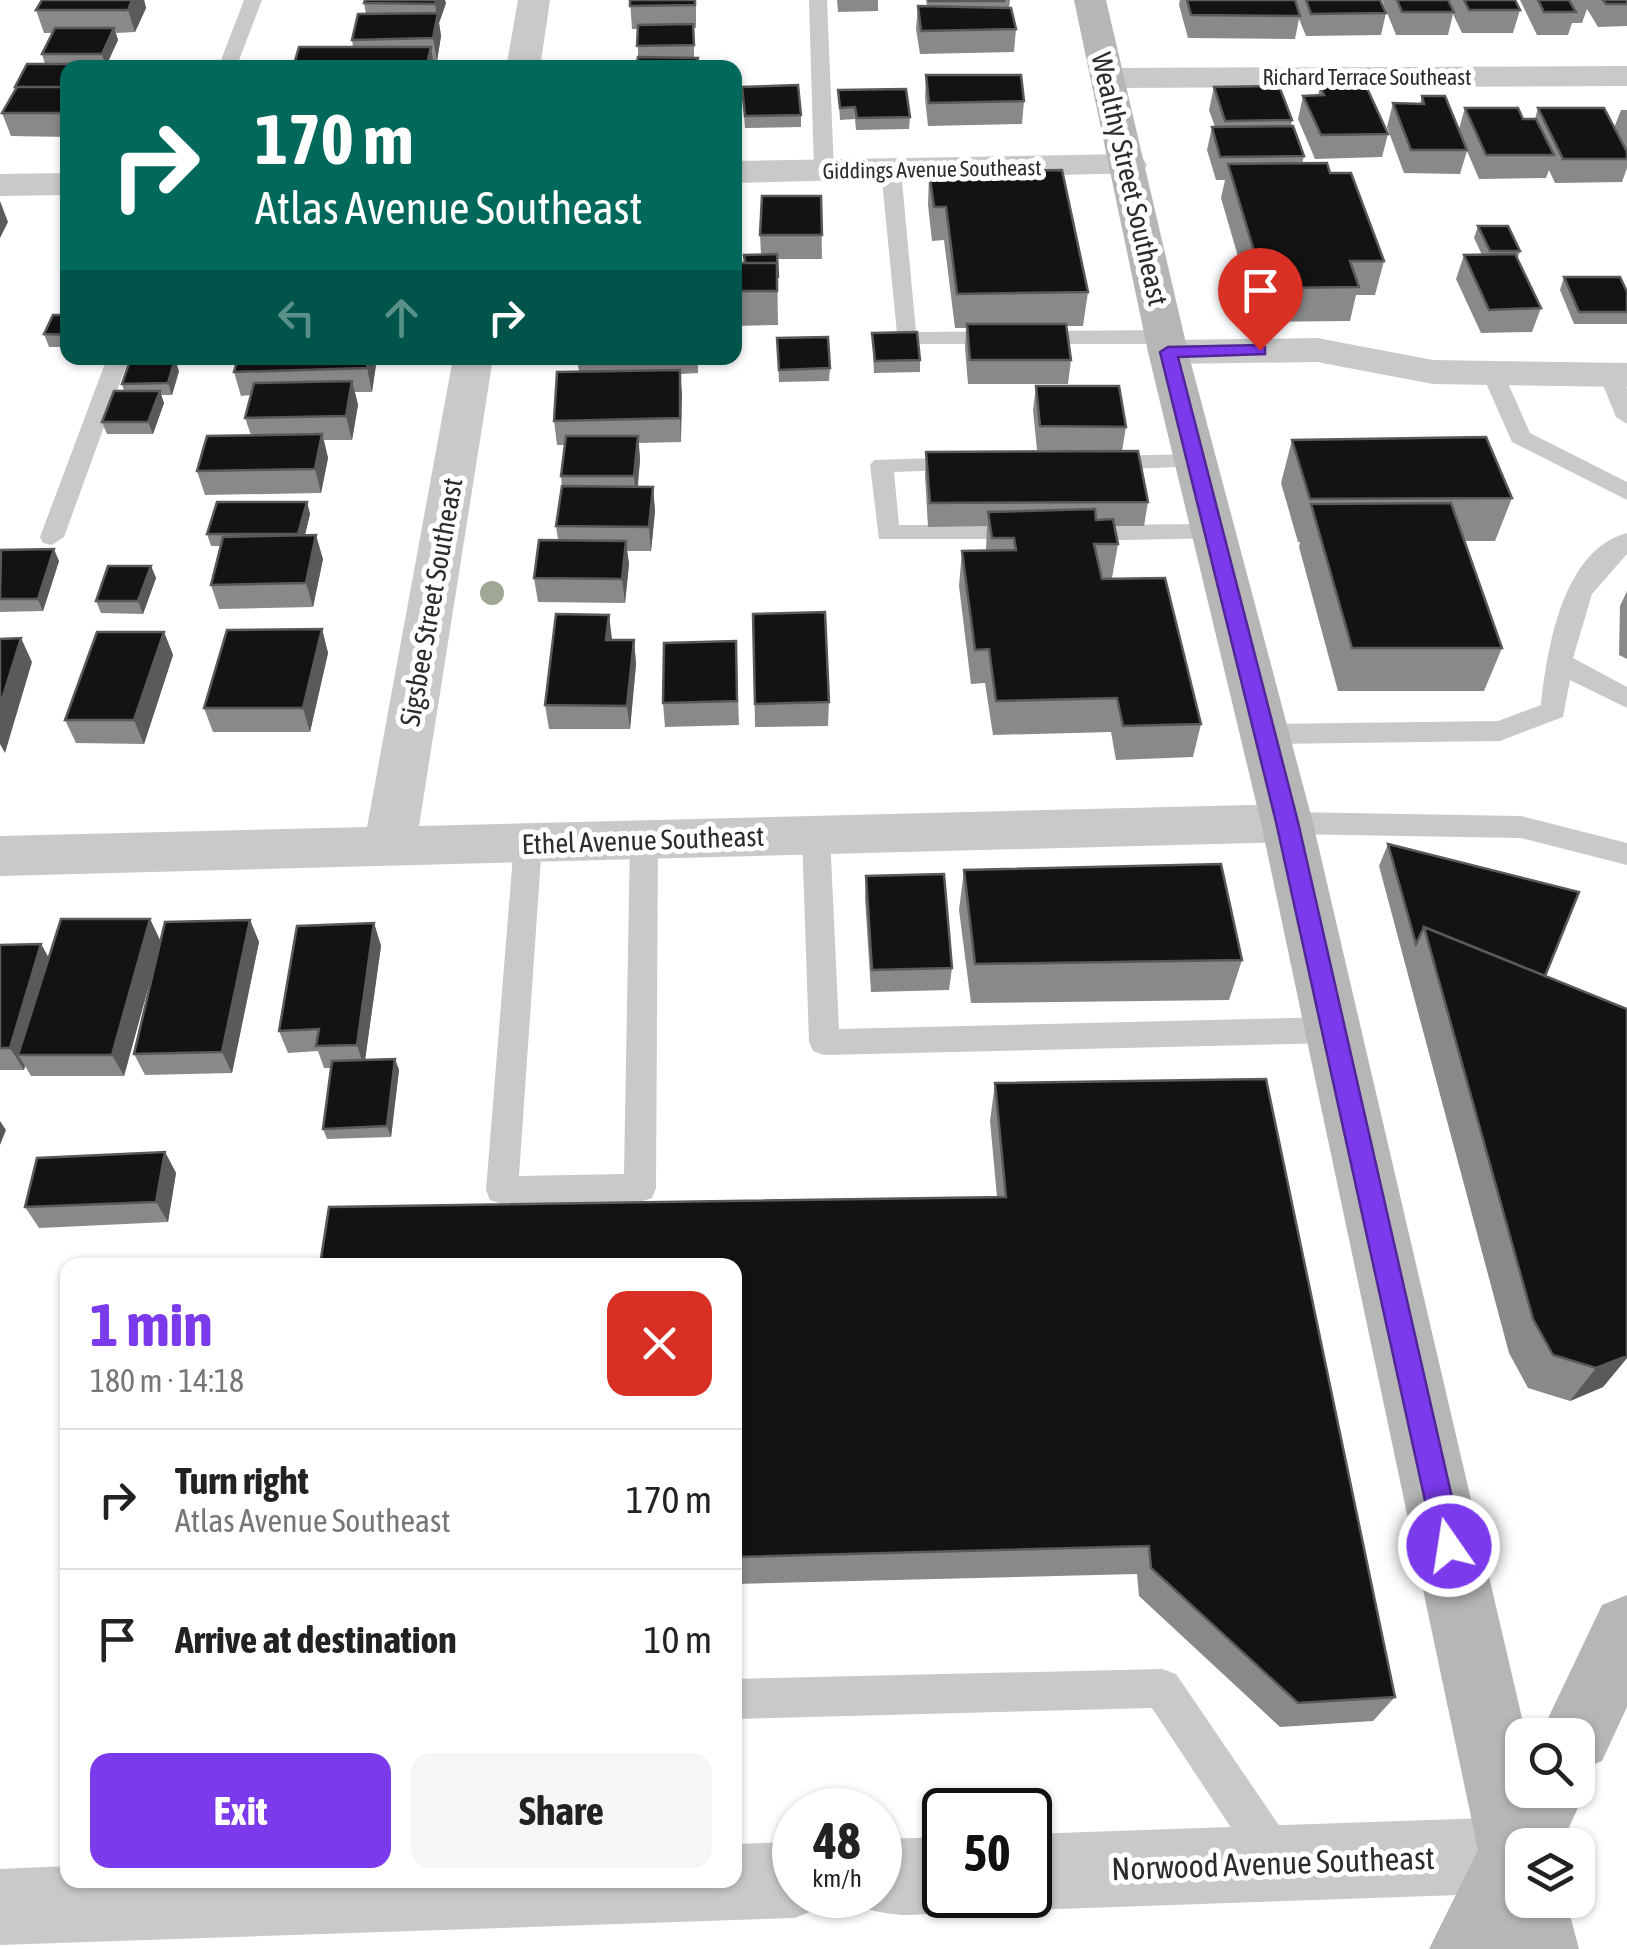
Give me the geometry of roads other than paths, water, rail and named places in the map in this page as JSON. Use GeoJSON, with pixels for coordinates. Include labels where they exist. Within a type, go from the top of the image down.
{"type":"FeatureCollection","features":[{"type":"Feature","properties":{"kind":"main road","name":"Wealthy Street Southeast"},"geometry":{"type":"LineString","coordinates":[[1090,0],[1167,344],[1287,822],[1522,1828]]}},
{"type":"Feature","properties":{"kind":"main road"},"geometry":{"type":"LineString","coordinates":[[1584,1718],[1627,1630]]}},
{"type":"Feature","properties":{"kind":"main road"},"geometry":{"type":"LineString","coordinates":[[1468,1949],[1505,1893]]}},
{"type":"Feature","properties":{"kind":"main road","name":"Wealthy Street Southeast"},"geometry":{"type":"LineString","coordinates":[[1536,1918],[1540,1949]]}},
{"type":"Feature","properties":{"kind":"street"},"geometry":{"type":"LineString","coordinates":[[523,60],[534,0]]}},
{"type":"Feature","properties":{"kind":"street","name":"Richard Terrace Southeast"},"geometry":{"type":"LineString","coordinates":[[1108,78],[1627,76]]}},
{"type":"Feature","properties":{"kind":"street","name":"Giddings Avenue Southeast"},"geometry":{"type":"LineString","coordinates":[[742,172],[1130,165]]}},
{"type":"Feature","properties":{"kind":"street"},"geometry":{"type":"LineString","coordinates":[[0,185],[60,184]]}},
{"type":"Feature","properties":{"kind":"street"},"geometry":{"type":"LineString","coordinates":[[1167,344],[1317,350],[1433,372],[1618,375]]}},
{"type":"Feature","properties":{"kind":"street","name":"Sigsbee Street Southeast"},"geometry":{"type":"LineString","coordinates":[[390,846],[472,365]]}},
{"type":"Feature","properties":{"kind":"street","name":"Ethel Avenue Southeast"},"geometry":{"type":"LineString","coordinates":[[0,856],[1287,822]]}},
{"type":"Feature","properties":{"kind":"street","name":"Norwood Avenue Southeast"},"geometry":{"type":"LineString","coordinates":[[1052,1871],[1505,1857]]}},
{"type":"Feature","properties":{"kind":"street"},"geometry":{"type":"LineString","coordinates":[[742,1881],[772,1880]]}},
{"type":"Feature","properties":{"kind":"street"},"geometry":{"type":"LineString","coordinates":[[33,1921],[173,1890],[297,1888]]}},
{"type":"Feature","properties":{"kind":"lane"},"geometry":{"type":"LineString","coordinates":[[230,60],[252,0]]}},
{"type":"Feature","properties":{"kind":"lane"},"geometry":{"type":"LineString","coordinates":[[818,0],[824,171]]}},
{"type":"Feature","properties":{"kind":"lane"},"geometry":{"type":"LineString","coordinates":[[891,170],[906,339],[1167,344]]}},
{"type":"Feature","properties":{"kind":"lane"},"geometry":{"type":"LineString","coordinates":[[52,537],[115,365]]}},
{"type":"Feature","properties":{"kind":"lane"},"geometry":{"type":"LineString","coordinates":[[1493,374],[1520,437],[1627,492]]}},
{"type":"Feature","properties":{"kind":"lane"},"geometry":{"type":"LineString","coordinates":[[1618,375],[1627,417]]}},
{"type":"Feature","properties":{"kind":"lane"},"geometry":{"type":"LineString","coordinates":[[1082,463],[1195,461]]}},
{"type":"Feature","properties":{"kind":"lane"},"geometry":{"type":"LineString","coordinates":[[1002,464],[882,465],[888,533],[1212,532]]}},
{"type":"Feature","properties":{"kind":"lane"},"geometry":{"type":"LineString","coordinates":[[1264,734],[1500,731],[1554,710],[1559,662],[1580,585],[1602,558],[1627,542]]}},
{"type":"Feature","properties":{"kind":"lane"},"geometry":{"type":"LineString","coordinates":[[1559,662],[1627,700]]}},
{"type":"Feature","properties":{"kind":"lane"},"geometry":{"type":"LineString","coordinates":[[1287,822],[1522,827],[1627,854]]}},
{"type":"Feature","properties":{"kind":"lane"},"geometry":{"type":"LineString","coordinates":[[816,835],[824,1042],[1334,1030]]}},
{"type":"Feature","properties":{"kind":"lane"},"geometry":{"type":"LineString","coordinates":[[528,843],[502,1190],[640,1188],[644,840]]}},
{"type":"Feature","properties":{"kind":"lane"},"geometry":{"type":"LineString","coordinates":[[742,1699],[1162,1688],[1279,1863]]}}]}
